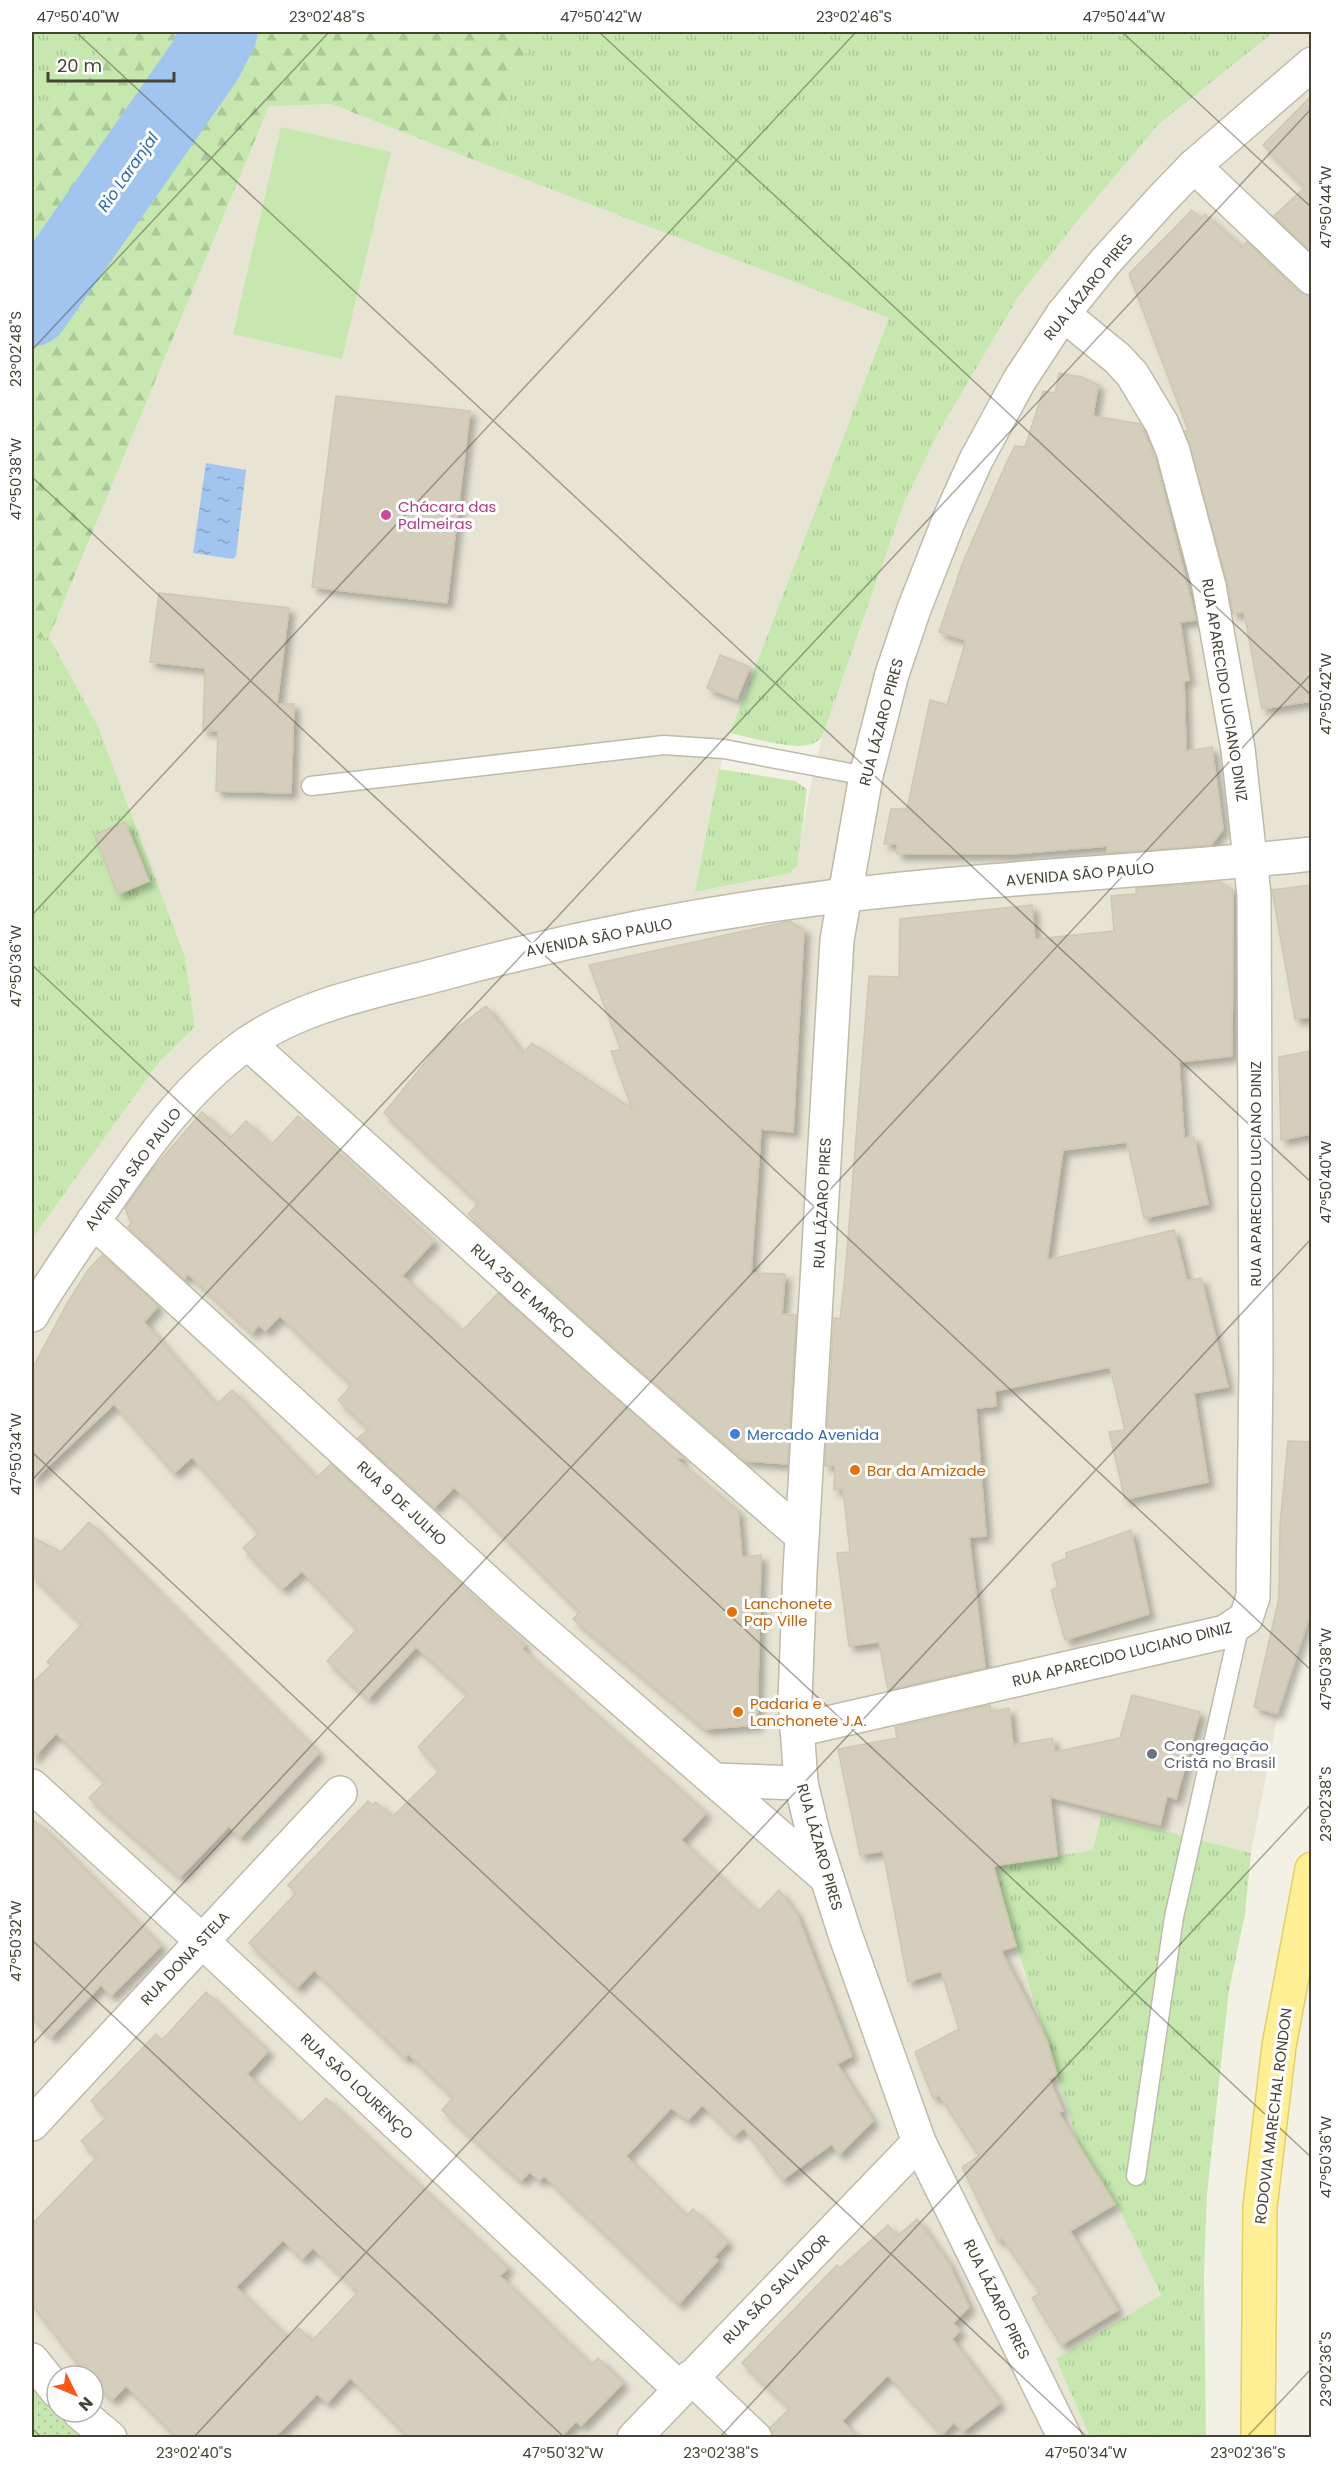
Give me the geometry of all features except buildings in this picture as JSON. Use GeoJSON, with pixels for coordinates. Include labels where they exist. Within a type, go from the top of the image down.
{"type":"FeatureCollection","features":[{"type":"Feature","properties":{"kind":"main road","name":"RODOVIA MARECHAL RONDON"},"geometry":{"type":"LineString","coordinates":[[1258,2438],[1260,2207],[1279,2046],[1311,1869]]}},
{"type":"Feature","properties":{"kind":"street","name":"RUA LÁZARO PIRES"},"geometry":{"type":"LineString","coordinates":[[1065,2438],[919,2142],[828,1879],[801,1783],[795,1699],[802,1536],[837,940],[866,776],[892,674],[914,609],[949,520],[976,460],[1019,381],[1063,314],[1105,262],[1194,166],[1311,64]]}},
{"type":"Feature","properties":{"kind":"street"},"geometry":{"type":"LineString","coordinates":[[1194,166],[1311,278]]}},
{"type":"Feature","properties":{"kind":"street","name":"RUA APARECIDO LUCIANO DINIZ"},"geometry":{"type":"LineString","coordinates":[[797,1730],[1225,1632],[1246,1618],[1253,1597],[1256,1368],[1254,895],[1238,749],[1217,627],[1190,510],[1173,451],[1162,424],[1132,374],[1117,358],[1063,314]]}},
{"type":"Feature","properties":{"kind":"street","name":"AVENIDA SÃO PAULO"},"geometry":{"type":"LineString","coordinates":[[32,1315],[128,1171],[177,1108],[210,1072],[248,1043],[322,1006],[519,953],[638,928],[844,896],[1311,854]]}},
{"type":"Feature","properties":{"kind":"street","name":"RUA 25 DE MARÇO"},"geometry":{"type":"LineString","coordinates":[[248,1043],[611,1370],[802,1536]]}},
{"type":"Feature","properties":{"kind":"street","name":"RUA 9 DE JULHO"},"geometry":{"type":"LineString","coordinates":[[93,1221],[508,1601],[828,1879]]}},
{"type":"Feature","properties":{"kind":"street"},"geometry":{"type":"LineString","coordinates":[[714,1780],[801,1783]]}},
{"type":"Feature","properties":{"kind":"street","name":"RUA SÃO LOURENÇO"},"geometry":{"type":"LineString","coordinates":[[32,1786],[686,2383],[755,2438]]}},
{"type":"Feature","properties":{"kind":"street","name":"RUA DONA STELA"},"geometry":{"type":"LineString","coordinates":[[32,2124],[340,1793]]}},
{"type":"Feature","properties":{"kind":"street","name":"RUA SÃO SALVADOR"},"geometry":{"type":"LineString","coordinates":[[634,2438],[919,2142]]}},
{"type":"Feature","properties":{"kind":"street"},"geometry":{"type":"LineString","coordinates":[[32,2360],[45,2376]]}},
{"type":"Feature","properties":{"kind":"street"},"geometry":{"type":"LineString","coordinates":[[93,2424],[110,2438]]}},
{"type":"Feature","properties":{"kind":"lane"},"geometry":{"type":"LineString","coordinates":[[311,786],[664,745],[724,749],[866,776]]}},
{"type":"Feature","properties":{"kind":"lane"},"geometry":{"type":"LineString","coordinates":[[1136,2176],[1173,1917],[1240,1624]]}},
{"type":"Feature","properties":{"kind":"shaded area"},"geometry":{"type":"Polygon","coordinates":[[[1274,32],[1311,32],[1311,1611],[1279,1709],[1251,1853],[1101,1815],[1093,1850],[997,1866],[1016,1946],[1079,2146],[1123,2217],[1161,2296],[1056,2359],[1090,2437],[32,2438],[32,1239],[159,1062],[195,1027],[185,957],[98,726],[49,637],[269,105],[331,104],[889,318],[724,749],[696,892],[791,873],[795,870],[822,737],[904,503],[938,433],[1017,299],[1073,226],[1159,124],[1274,32]]]}},
{"type":"Feature","properties":{"kind":"green space"},"geometry":{"type":"Polygon","coordinates":[[[32,32],[113,32],[32,134],[32,32]]]}},
{"type":"Feature","properties":{"kind":"green space"},"geometry":{"type":"Polygon","coordinates":[[[113,32],[533,32],[485,164],[331,104],[269,106],[49,637],[32,639],[32,134],[113,32]]]}},
{"type":"Feature","properties":{"kind":"green space"},"geometry":{"type":"Polygon","coordinates":[[[533,32],[1274,32],[1159,124],[1073,226],[1017,299],[938,433],[904,503],[822,737],[815,743],[793,746],[730,733],[889,318],[485,164],[533,32]]]}},
{"type":"Feature","properties":{"kind":"green space"},"geometry":{"type":"Polygon","coordinates":[[[281,127],[391,152],[342,359],[233,334],[281,127]]]}},
{"type":"Feature","properties":{"kind":"green space"},"geometry":{"type":"Polygon","coordinates":[[[49,637],[98,726],[185,957],[195,1027],[159,1062],[32,1239],[32,639],[49,637]]]}},
{"type":"Feature","properties":{"kind":"green space"},"geometry":{"type":"Polygon","coordinates":[[[719,769],[795,781],[807,789],[797,866],[791,873],[695,892],[719,769]]]}},
{"type":"Feature","properties":{"kind":"green space"},"geometry":{"type":"Polygon","coordinates":[[[1101,1815],[1251,1853],[1245,1914],[1229,1990],[1207,2194],[1204,2273],[1206,2437],[1090,2437],[1056,2359],[1161,2295],[1123,2217],[1079,2146],[1001,1896],[996,1866],[1093,1850],[1101,1815]]]}},
{"type":"Feature","properties":{"kind":"green space"},"geometry":{"type":"Polygon","coordinates":[[[32,2386],[45,2399],[45,2424],[71,2424],[85,2437],[32,2437],[32,2386]]]}},
{"type":"Feature","properties":{"kind":"water"},"geometry":{"type":"Polygon","coordinates":[[[206,463],[246,470],[236,556],[233,559],[193,553],[206,463]]]}},
{"type":"Feature","properties":{"kind":"waterway","name":"Rio Laranjal"},"geometry":{"type":"LineString","coordinates":[[32,309],[205,61],[220,32]]}},
{"type":"Feature","properties":{"kind":"waterway"},"geometry":{"type":"LineString","coordinates":[[32,250],[51,281]]}},
{"type":"Feature","properties":{"kind":"place","name":"Chácara das Palmeiras"},"geometry":{"type":"Point","coordinates":[386,515]}},
{"type":"Feature","properties":{"kind":"place","name":"Mercado Avenida"},"geometry":{"type":"Point","coordinates":[735,1434]}},
{"type":"Feature","properties":{"kind":"place","name":"Bar da Amizade"},"geometry":{"type":"Point","coordinates":[855,1470]}},
{"type":"Feature","properties":{"kind":"place","name":"Lanchonete Pap Ville"},"geometry":{"type":"Point","coordinates":[732,1612]}},
{"type":"Feature","properties":{"kind":"place","name":"Padaria e Lanchonete J.A."},"geometry":{"type":"Point","coordinates":[738,1712]}},
{"type":"Feature","properties":{"kind":"place","name":"Congregação Cristã no Brasil"},"geometry":{"type":"Point","coordinates":[1152,1754]}}]}
